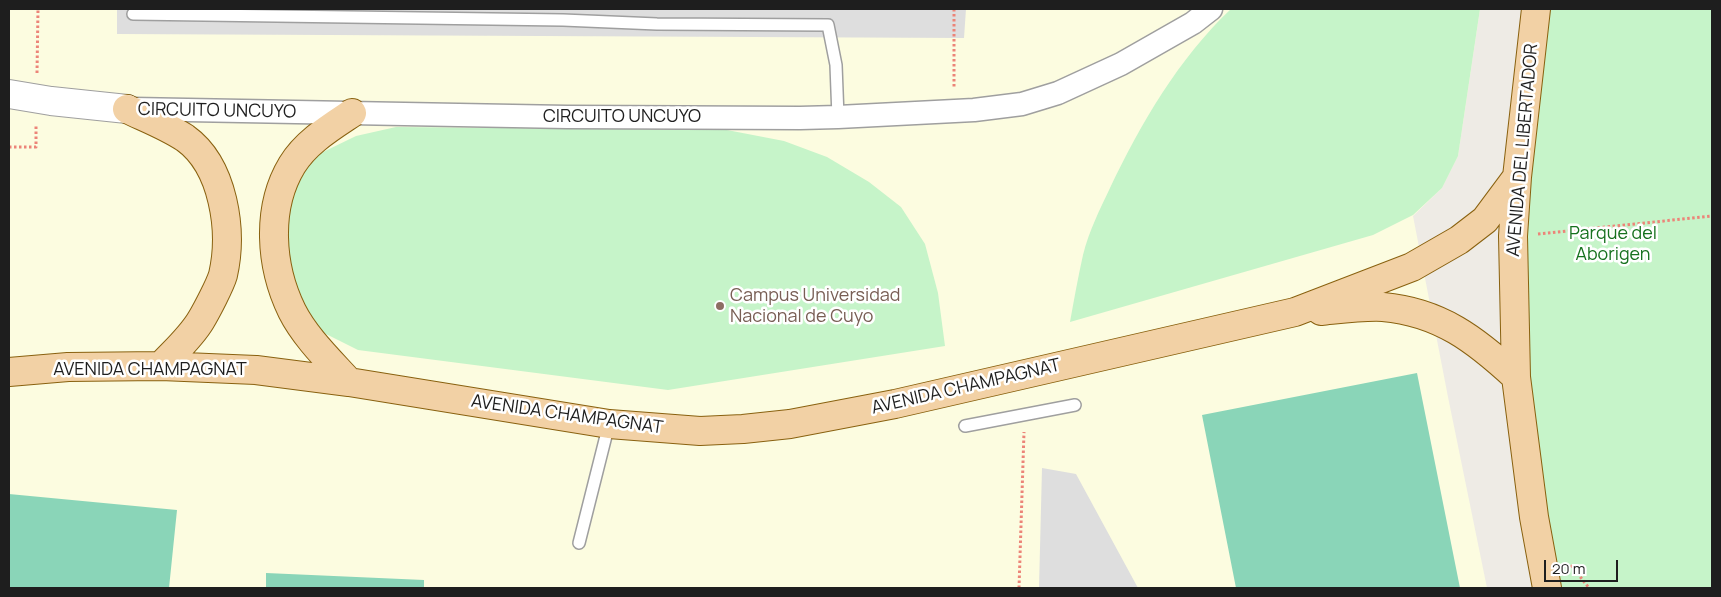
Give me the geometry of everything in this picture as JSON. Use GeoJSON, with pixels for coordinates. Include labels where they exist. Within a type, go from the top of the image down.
{"type":"FeatureCollection","features":[{"type":"Feature","properties":{"kind":"main road","name":"AVENIDA DEL LIBERTADOR"},"geometry":{"type":"LineString","coordinates":[[1536,9],[1512,236],[1516,377],[1534,517],[1547,588]]}},
{"type":"Feature","properties":{"kind":"main road"},"geometry":{"type":"LineString","coordinates":[[126,109],[186,139],[202,156],[218,183],[225,212],[227,243],[222,276],[201,320],[161,366]]}},
{"type":"Feature","properties":{"kind":"main road"},"geometry":{"type":"LineString","coordinates":[[348,382],[307,333],[292,311],[280,279],[273,240],[278,199],[293,164],[311,142],[352,113]]}},
{"type":"Feature","properties":{"kind":"main road","name":"AVENIDA CHAMPAGNAT"},"geometry":{"type":"LineString","coordinates":[[9,372],[68,367],[161,366],[256,370],[348,382],[609,424],[700,431],[790,424],[895,404],[1295,312],[1412,267],[1459,240],[1485,220],[1517,177]]}},
{"type":"Feature","properties":{"kind":"main road","name":"AVENIDA CHAMPAGNAT"},"geometry":{"type":"LineString","coordinates":[[1295,312],[1382,307],[1418,313],[1444,322],[1461,332],[1488,350],[1516,377]]}},
{"type":"Feature","properties":{"kind":"street","name":"CIRCUITO UNCUYO"},"geometry":{"type":"LineString","coordinates":[[9,94],[51,101],[126,109],[567,117],[838,117],[954,111],[1022,104],[1058,93],[1120,64],[1193,23],[1212,9]]}},
{"type":"Feature","properties":{"kind":"lane"},"geometry":{"type":"LineString","coordinates":[[132,14],[563,20],[657,24],[828,25],[836,65],[838,117]]}},
{"type":"Feature","properties":{"kind":"lane"},"geometry":{"type":"LineString","coordinates":[[965,426],[1075,405]]}},
{"type":"Feature","properties":{"kind":"lane"},"geometry":{"type":"LineString","coordinates":[[579,543],[609,424]]}},
{"type":"Feature","properties":{"kind":"path"},"geometry":{"type":"LineString","coordinates":[[37,76],[38,9]]}},
{"type":"Feature","properties":{"kind":"path"},"geometry":{"type":"LineString","coordinates":[[954,9],[954,111]]}},
{"type":"Feature","properties":{"kind":"path"},"geometry":{"type":"LineString","coordinates":[[9,147],[36,147],[36,122]]}},
{"type":"Feature","properties":{"kind":"path"},"geometry":{"type":"LineString","coordinates":[[1512,236],[1712,216]]}},
{"type":"Feature","properties":{"kind":"path"},"geometry":{"type":"LineString","coordinates":[[1019,588],[1025,414]]}},
{"type":"Feature","properties":{"kind":"shaded area","name":"Campus Universidad Nacional de Cuyo"},"geometry":{"type":"Polygon","coordinates":[[[9,9],[1480,9],[1458,156],[1442,188],[1413,216],[1487,588],[9,588],[9,9]]]}},
{"type":"Feature","properties":{"kind":"shaded area"},"geometry":{"type":"Polygon","coordinates":[[[117,9],[966,9],[964,38],[117,34],[117,9]]]}},
{"type":"Feature","properties":{"kind":"shaded area"},"geometry":{"type":"Polygon","coordinates":[[[1042,468],[1076,474],[1138,588],[1039,588],[1042,468]]]}},
{"type":"Feature","properties":{"kind":"green space"},"geometry":{"type":"Polygon","coordinates":[[[1231,9],[1480,9],[1458,156],[1442,188],[1413,215],[1373,235],[1070,322],[1085,246],[1122,164],[1148,116],[1178,70],[1212,28],[1231,9]]]}},
{"type":"Feature","properties":{"kind":"green space","name":"Parque del Aborigen"},"geometry":{"type":"Polygon","coordinates":[[[1536,9],[1712,9],[1712,588],[1547,588],[1534,517],[1517,177],[1536,9]]]}},
{"type":"Feature","properties":{"kind":"green space"},"geometry":{"type":"Polygon","coordinates":[[[396,127],[727,130],[784,141],[827,157],[869,182],[901,207],[925,244],[938,293],[945,346],[668,390],[358,350],[316,329],[284,277],[284,202],[303,171],[321,153],[356,136],[396,127]]]}},
{"type":"Feature","properties":{"kind":"green space"},"geometry":{"type":"Polygon","coordinates":[[[1417,373],[1460,588],[1236,588],[1202,415],[1417,373]]]}},
{"type":"Feature","properties":{"kind":"green space"},"geometry":{"type":"Polygon","coordinates":[[[9,494],[177,510],[169,588],[9,588],[9,494]]]}},
{"type":"Feature","properties":{"kind":"green space"},"geometry":{"type":"Polygon","coordinates":[[[266,573],[424,580],[424,588],[266,588],[266,573]]]}},
{"type":"Feature","properties":{"kind":"place","name":"Campus Universidad Nacional de Cuyo"},"geometry":{"type":"Point","coordinates":[720,306]}}]}
